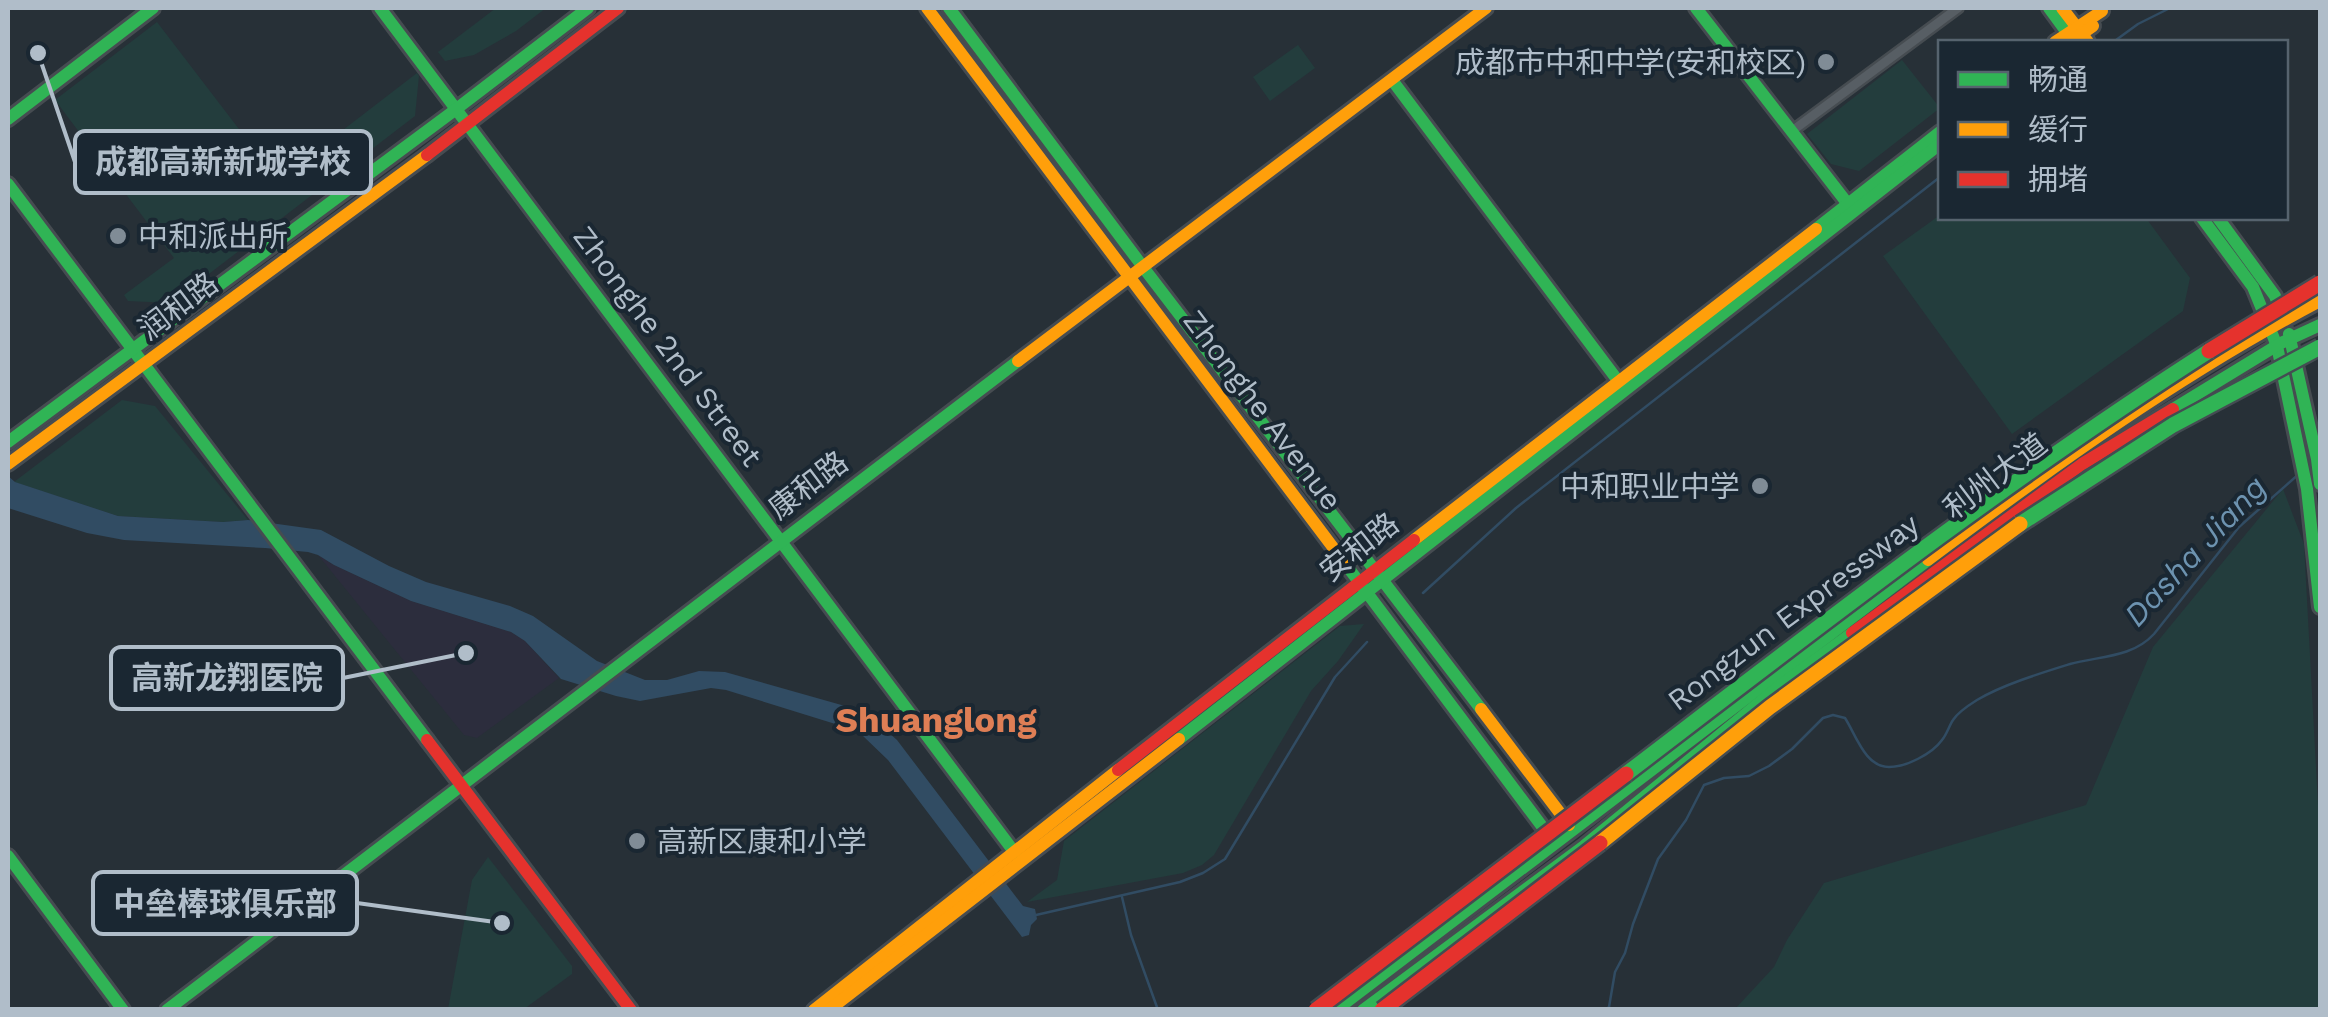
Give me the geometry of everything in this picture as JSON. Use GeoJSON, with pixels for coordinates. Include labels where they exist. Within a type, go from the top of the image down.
{"type":"FeatureCollection","features":[{"type":"Feature","properties":{"kind":"main road"},"geometry":{"type":"LineString","coordinates":[[8,119],[153,8]]}},
{"type":"Feature","properties":{"kind":"main road","name":"Zhonghe 2nd Street"},"geometry":{"type":"LineString","coordinates":[[380,8],[1020,854]]}},
{"type":"Feature","properties":{"kind":"main road","name":"Zhonghe 2nd Street"},"geometry":{"type":"LineString","coordinates":[[390,8],[459,108]]}},
{"type":"Feature","properties":{"kind":"main road","name":"润和路"},"geometry":{"type":"LineString","coordinates":[[8,442],[588,8]]}},
{"type":"Feature","properties":{"kind":"main road","name":"润和路"},"geometry":{"type":"LineString","coordinates":[[8,464],[618,8]]}},
{"type":"Feature","properties":{"kind":"main road","name":"Zhonghe Avenue"},"geometry":{"type":"LineString","coordinates":[[927,8],[1378,576],[1574,831]]}},
{"type":"Feature","properties":{"kind":"main road","name":"Zhonghe Avenue"},"geometry":{"type":"LineString","coordinates":[[950,8],[1362,588],[1556,844]]}},
{"type":"Feature","properties":{"kind":"main road","name":"康和路"},"geometry":{"type":"LineString","coordinates":[[167,1010],[783,538],[1486,8]]}},
{"type":"Feature","properties":{"kind":"main road"},"geometry":{"type":"LineString","coordinates":[[1696,8],[1851,208]]}},
{"type":"Feature","properties":{"kind":"main road"},"geometry":{"type":"LineString","coordinates":[[2049,8],[2073,38]]}},
{"type":"Feature","properties":{"kind":"main road"},"geometry":{"type":"LineString","coordinates":[[2062,8],[2073,38]]}},
{"type":"Feature","properties":{"kind":"main road"},"geometry":{"type":"LineString","coordinates":[[1392,80],[1622,386]]}},
{"type":"Feature","properties":{"kind":"main road","name":"安和路"},"geometry":{"type":"LineString","coordinates":[[1851,208],[1938,134]]}},
{"type":"Feature","properties":{"kind":"main road","name":"安和路"},"geometry":{"type":"LineString","coordinates":[[828,1010],[1020,854],[1851,208],[1938,145]]}},
{"type":"Feature","properties":{"kind":"main road"},"geometry":{"type":"LineString","coordinates":[[8,184],[631,1010]]}},
{"type":"Feature","properties":{"kind":"main road"},"geometry":{"type":"LineString","coordinates":[[2203,220],[2277,324],[2284,342],[2314,486],[2320,607]]}},
{"type":"Feature","properties":{"kind":"main road"},"geometry":{"type":"LineString","coordinates":[[2219,220],[2275,296],[2277,324]]}},
{"type":"Feature","properties":{"kind":"main road","name":"Rongzun Expressway"},"geometry":{"type":"LineString","coordinates":[[1316,1010],[1810,633],[2044,460],[2158,383],[2320,283]]}},
{"type":"Feature","properties":{"kind":"main road","name":"利州大道"},"geometry":{"type":"LineString","coordinates":[[1336,1010],[2030,482],[2081,446],[2320,301]]}},
{"type":"Feature","properties":{"kind":"main road","name":"利州大道"},"geometry":{"type":"LineString","coordinates":[[1363,1010],[1584,846],[1781,685],[2082,464],[2284,342],[2320,326]]}},
{"type":"Feature","properties":{"kind":"main road","name":"Rongzun Expressway"},"geometry":{"type":"LineString","coordinates":[[1382,1010],[1770,708],[2035,513],[2174,425],[2320,347]]}},
{"type":"Feature","properties":{"kind":"main road"},"geometry":{"type":"LineString","coordinates":[[8,856],[123,1010]]}},
{"type":"Feature","properties":{"kind":"main road","name":"安和路"},"geometry":{"type":"LineString","coordinates":[[814,1010],[972,892]]}},
{"type":"Feature","properties":{"kind":"street"},"geometry":{"type":"LineString","coordinates":[[1792,131],[1958,8]]}},
{"type":"Feature","properties":{"kind":"shaded area"},"geometry":{"type":"Polygon","coordinates":[[[8,476],[15,482],[118,516],[248,520],[321,530],[426,582],[533,616],[597,661],[645,680],[667,680],[699,671],[725,672],[845,706],[880,725],[897,740],[1023,906],[1035,909],[1037,919],[1029,935],[1022,937],[888,760],[863,736],[845,727],[726,690],[711,688],[640,701],[616,696],[561,679],[525,641],[511,632],[411,601],[318,555],[124,540],[87,533],[8,508],[8,476]]]}},
{"type":"Feature","properties":{"kind":"shaded area"},"geometry":{"type":"Polygon","coordinates":[[[318,555],[411,601],[511,632],[525,641],[559,678],[477,738],[464,735],[318,555]]]}},
{"type":"Feature","properties":{"kind":"green space"},"geometry":{"type":"Polygon","coordinates":[[[496,8],[546,8],[474,55],[445,61],[438,52],[496,8]]]}},
{"type":"Feature","properties":{"kind":"green space"},"geometry":{"type":"Polygon","coordinates":[[[157,22],[278,180],[417,73],[419,76],[415,116],[171,303],[128,301],[124,295],[174,258],[55,100],[157,22]]]}},
{"type":"Feature","properties":{"kind":"green space"},"geometry":{"type":"Polygon","coordinates":[[[1298,45],[1315,68],[1270,101],[1253,77],[1298,45]]]}},
{"type":"Feature","properties":{"kind":"green space"},"geometry":{"type":"Polygon","coordinates":[[[1902,60],[1938,105],[1938,110],[1859,171],[1831,164],[1807,134],[1902,60]]]}},
{"type":"Feature","properties":{"kind":"green space"},"geometry":{"type":"Polygon","coordinates":[[[1938,216],[1938,220],[2147,220],[2190,278],[2183,311],[2012,434],[1883,256],[1938,216]]]}},
{"type":"Feature","properties":{"kind":"green space"},"geometry":{"type":"Polygon","coordinates":[[[122,400],[155,406],[248,520],[118,516],[14,482],[122,400]]]}},
{"type":"Feature","properties":{"kind":"green space"},"geometry":{"type":"Polygon","coordinates":[[[2283,489],[2304,544],[2320,842],[2320,1009],[1735,1009],[1774,967],[1824,883],[2086,805],[2153,647],[2283,489]]]}},
{"type":"Feature","properties":{"kind":"green space"},"geometry":{"type":"Polygon","coordinates":[[[1364,624],[1311,691],[1214,855],[1202,865],[1183,873],[1027,902],[1057,880],[1064,841],[1340,626],[1364,624]]]}},
{"type":"Feature","properties":{"kind":"green space"},"geometry":{"type":"Polygon","coordinates":[[[488,857],[572,966],[572,974],[524,1009],[448,1009],[472,880],[488,857]]]}},
{"type":"Feature","properties":{"kind":"waterway"},"geometry":{"type":"LineString","coordinates":[[2116,40],[2170,8]]}},
{"type":"Feature","properties":{"kind":"waterway"},"geometry":{"type":"LineString","coordinates":[[1423,593],[1516,508],[1938,179]]}},
{"type":"Feature","properties":{"kind":"waterway","name":"Dasha Jiang"},"geometry":{"type":"LineString","coordinates":[[1606,1010],[1615,972],[1658,859],[1686,820],[1704,785],[1749,776],[1769,766],[1823,718],[1833,715],[1845,718],[1874,762],[1889,767],[1903,765],[1932,750],[1958,714],[1987,695],[2081,661],[2136,648],[2154,634],[2239,527],[2300,473]]}},
{"type":"Feature","properties":{"kind":"waterway"},"geometry":{"type":"LineString","coordinates":[[1036,915],[1180,882],[1225,859],[1335,677],[1367,642]]}},
{"type":"Feature","properties":{"kind":"waterway"},"geometry":{"type":"LineString","coordinates":[[1122,897],[1158,1010]]}},
{"type":"Feature","properties":{"kind":"traffic: fast"},"geometry":{"type":"LineString","coordinates":[[8,119],[153,8]]}},
{"type":"Feature","properties":{"kind":"traffic: fast"},"geometry":{"type":"LineString","coordinates":[[380,8],[1018,857]]}},
{"type":"Feature","properties":{"kind":"traffic: fast"},"geometry":{"type":"LineString","coordinates":[[8,442],[588,8]]}},
{"type":"Feature","properties":{"kind":"traffic: fast"},"geometry":{"type":"LineString","coordinates":[[949,8],[1481,709]]}},
{"type":"Feature","properties":{"kind":"traffic: fast"},"geometry":{"type":"LineString","coordinates":[[1696,8],[1851,208]]}},
{"type":"Feature","properties":{"kind":"traffic: fast"},"geometry":{"type":"LineString","coordinates":[[2049,8],[2071,38]]}},
{"type":"Feature","properties":{"kind":"traffic: fast"},"geometry":{"type":"LineString","coordinates":[[1392,80],[1622,386]]}},
{"type":"Feature","properties":{"kind":"traffic: fast"},"geometry":{"type":"LineString","coordinates":[[1816,229],[1938,134]]}},
{"type":"Feature","properties":{"kind":"traffic: fast"},"geometry":{"type":"LineString","coordinates":[[1179,739],[1938,146]]}},
{"type":"Feature","properties":{"kind":"traffic: fast"},"geometry":{"type":"LineString","coordinates":[[8,184],[427,740]]}},
{"type":"Feature","properties":{"kind":"traffic: fast"},"geometry":{"type":"LineString","coordinates":[[2203,220],[2253,287],[2277,346],[2307,489],[2320,607]]}},
{"type":"Feature","properties":{"kind":"traffic: fast"},"geometry":{"type":"LineString","coordinates":[[2219,220],[2275,296],[2282,315]]}},
{"type":"Feature","properties":{"kind":"traffic: fast"},"geometry":{"type":"LineString","coordinates":[[2173,409],[2281,343],[2320,325]]}},
{"type":"Feature","properties":{"kind":"traffic: fast"},"geometry":{"type":"LineString","coordinates":[[2289,334],[2320,484]]}},
{"type":"Feature","properties":{"kind":"traffic: fast"},"geometry":{"type":"LineString","coordinates":[[2020,524],[2173,425],[2320,347]]}},
{"type":"Feature","properties":{"kind":"traffic: fast"},"geometry":{"type":"LineString","coordinates":[[1626,774],[1986,503],[2209,351]]}},
{"type":"Feature","properties":{"kind":"traffic: fast"},"geometry":{"type":"LineString","coordinates":[[167,1010],[1018,361]]}},
{"type":"Feature","properties":{"kind":"traffic: fast"},"geometry":{"type":"LineString","coordinates":[[1336,1010],[1928,560]]}},
{"type":"Feature","properties":{"kind":"traffic: fast"},"geometry":{"type":"LineString","coordinates":[[1344,562],[1553,841]]}},
{"type":"Feature","properties":{"kind":"traffic: fast"},"geometry":{"type":"LineString","coordinates":[[1363,1010],[1584,846],[1781,685],[1852,633]]}},
{"type":"Feature","properties":{"kind":"traffic: fast"},"geometry":{"type":"LineString","coordinates":[[8,856],[123,1010]]}},
{"type":"Feature","properties":{"kind":"traffic: slow"},"geometry":{"type":"LineString","coordinates":[[927,8],[1344,562]]}},
{"type":"Feature","properties":{"kind":"traffic: slow"},"geometry":{"type":"LineString","coordinates":[[1018,361],[1486,8]]}},
{"type":"Feature","properties":{"kind":"traffic: slow"},"geometry":{"type":"LineString","coordinates":[[2062,8],[2086,40]]}},
{"type":"Feature","properties":{"kind":"traffic: slow"},"geometry":{"type":"LineString","coordinates":[[2058,40],[2102,11]]}},
{"type":"Feature","properties":{"kind":"traffic: slow"},"geometry":{"type":"LineString","coordinates":[[2073,40],[2093,26]]}},
{"type":"Feature","properties":{"kind":"traffic: slow"},"geometry":{"type":"LineString","coordinates":[[8,464],[427,155]]}},
{"type":"Feature","properties":{"kind":"traffic: slow"},"geometry":{"type":"LineString","coordinates":[[1414,540],[1816,229]]}},
{"type":"Feature","properties":{"kind":"traffic: slow"},"geometry":{"type":"LineString","coordinates":[[1928,560],[2119,423],[2218,359],[2320,301]]}},
{"type":"Feature","properties":{"kind":"traffic: slow"},"geometry":{"type":"LineString","coordinates":[[1600,843],[1770,707],[2020,524]]}},
{"type":"Feature","properties":{"kind":"traffic: slow"},"geometry":{"type":"LineString","coordinates":[[1481,709],[1569,825]]}},
{"type":"Feature","properties":{"kind":"traffic: slow"},"geometry":{"type":"LineString","coordinates":[[829,1010],[1179,739]]}},
{"type":"Feature","properties":{"kind":"traffic: slow"},"geometry":{"type":"LineString","coordinates":[[814,1010],[1118,770]]}},
{"type":"Feature","properties":{"kind":"traffic: jam"},"geometry":{"type":"LineString","coordinates":[[427,155],[618,8]]}},
{"type":"Feature","properties":{"kind":"traffic: jam"},"geometry":{"type":"LineString","coordinates":[[2209,351],[2320,283]]}},
{"type":"Feature","properties":{"kind":"traffic: jam"},"geometry":{"type":"LineString","coordinates":[[1852,633],[2082,464],[2173,409]]}},
{"type":"Feature","properties":{"kind":"traffic: jam"},"geometry":{"type":"LineString","coordinates":[[1118,770],[1414,540]]}},
{"type":"Feature","properties":{"kind":"traffic: jam"},"geometry":{"type":"LineString","coordinates":[[427,740],[631,1010]]}},
{"type":"Feature","properties":{"kind":"traffic: jam"},"geometry":{"type":"LineString","coordinates":[[1316,1010],[1626,774]]}},
{"type":"Feature","properties":{"kind":"traffic: jam"},"geometry":{"type":"LineString","coordinates":[[1382,1010],[1600,843]]}},
{"type":"Feature","properties":{"kind":"place","name":"成都高新新城学校"},"geometry":{"type":"Point","coordinates":[38,53]}},
{"type":"Feature","properties":{"kind":"place","name":"成都市中和中学(安和校区)"},"geometry":{"type":"Point","coordinates":[1826,62]}},
{"type":"Feature","properties":{"kind":"place","name":"中和派出所"},"geometry":{"type":"Point","coordinates":[118,236]}},
{"type":"Feature","properties":{"kind":"place","name":"中和职业中学"},"geometry":{"type":"Point","coordinates":[1760,486]}},
{"type":"Feature","properties":{"kind":"place","name":"高新龙翔医院"},"geometry":{"type":"Point","coordinates":[466,653]}},
{"type":"Feature","properties":{"kind":"place","name":"高新区康和小学"},"geometry":{"type":"Point","coordinates":[637,841]}},
{"type":"Feature","properties":{"kind":"place","name":"中垒棒球俱乐部"},"geometry":{"type":"Point","coordinates":[502,923]}},
{"type":"Feature","properties":{"kind":"district","name":"Shuanglong"},"geometry":{"type":"Point","coordinates":[936,720]}}]}
